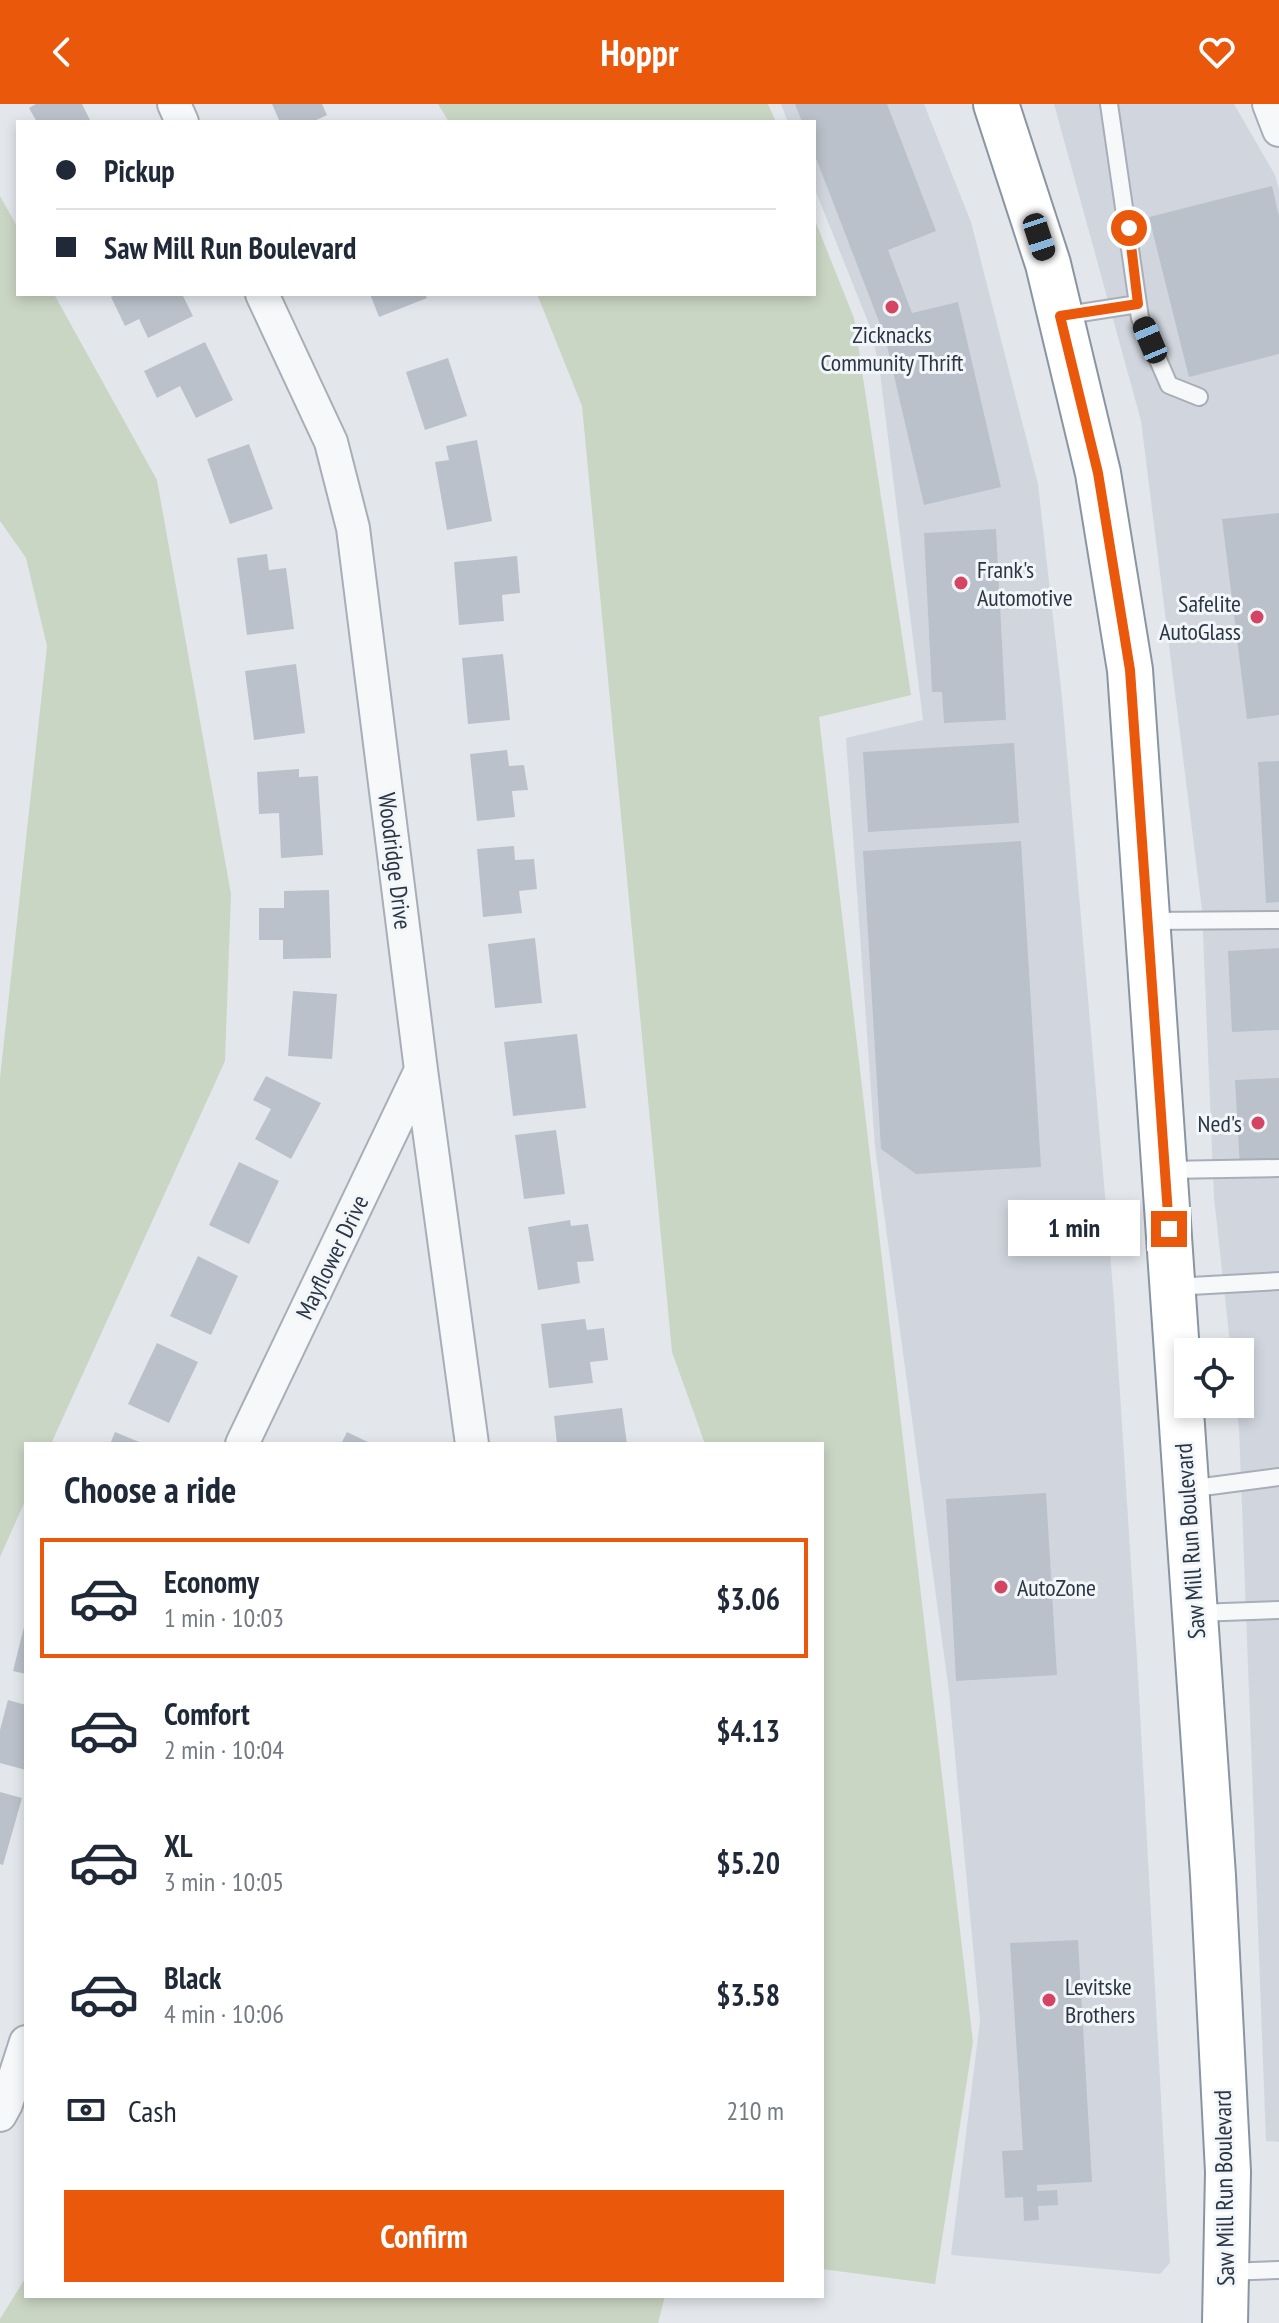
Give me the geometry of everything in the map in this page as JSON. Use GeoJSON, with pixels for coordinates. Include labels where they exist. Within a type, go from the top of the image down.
{"type":"FeatureCollection","features":[{"type":"Feature","properties":{"kind":"highway","name":"Saw Mill Run Boulevard"},"geometry":{"type":"LineString","coordinates":[[996,104],[1048,264],[1098,473],[1130,670],[1213,1876],[1228,2172],[1225,2323]]}},
{"type":"Feature","properties":{"kind":"street"},"geometry":{"type":"LineString","coordinates":[[1269,104],[1279,130]]}},
{"type":"Feature","properties":{"kind":"street","name":"Woodridge Drive"},"geometry":{"type":"LineString","coordinates":[[263,296],[331,442],[353,528],[472,1442]]}},
{"type":"Feature","properties":{"kind":"street","name":"Mayflower Drive"},"geometry":{"type":"LineString","coordinates":[[243,1442],[421,1070]]}},
{"type":"Feature","properties":{"kind":"street"},"geometry":{"type":"LineString","coordinates":[[0,2115],[24,2048]]}},
{"type":"Feature","properties":{"kind":"lane"},"geometry":{"type":"LineString","coordinates":[[1109,104],[1140,318],[1169,385],[1199,397]]}},
{"type":"Feature","properties":{"kind":"lane"},"geometry":{"type":"LineString","coordinates":[[1060,316],[1138,304]]}},
{"type":"Feature","properties":{"kind":"lane"},"geometry":{"type":"LineString","coordinates":[[1147,921],[1279,920]]}},
{"type":"Feature","properties":{"kind":"lane"},"geometry":{"type":"LineString","coordinates":[[1165,1171],[1279,1168]]}},
{"type":"Feature","properties":{"kind":"lane"},"geometry":{"type":"LineString","coordinates":[[1173,1287],[1279,1281]]}},
{"type":"Feature","properties":{"kind":"lane"},"geometry":{"type":"LineString","coordinates":[[1186,1489],[1279,1477]]}},
{"type":"Feature","properties":{"kind":"lane"},"geometry":{"type":"LineString","coordinates":[[1195,1613],[1279,1610]]}},
{"type":"Feature","properties":{"kind":"lane"},"geometry":{"type":"LineString","coordinates":[[1226,2272],[1279,2270]]}},
{"type":"Feature","properties":{"kind":"shaded area"},"geometry":{"type":"Polygon","coordinates":[[[781,104],[924,104],[971,222],[1038,484],[1062,697],[1114,1300],[1170,2263],[1160,2274],[951,2255],[980,2021],[949,1692],[875,1147],[846,738],[923,720],[879,365],[870,327],[816,192],[816,120],[787,120],[781,104]]]}},
{"type":"Feature","properties":{"kind":"shaded area"},"geometry":{"type":"Polygon","coordinates":[[[1054,104],[1234,104],[1275,175],[1279,189],[1279,2142],[1266,2141],[1238,1418],[1254,1418],[1254,1338],[1229,1338],[1214,1198],[1202,910],[1141,421],[1054,104]]]}},
{"type":"Feature","properties":{"kind":"green space"},"geometry":{"type":"Polygon","coordinates":[[[438,104],[768,104],[775,120],[448,120],[438,104]]]}},
{"type":"Feature","properties":{"kind":"green space"},"geometry":{"type":"Polygon","coordinates":[[[0,196],[16,224],[16,296],[55,296],[157,480],[231,894],[225,1061],[52,1442],[24,1442],[24,1503],[0,1557],[0,1078],[47,646],[26,558],[0,521],[0,196]]]}},
{"type":"Feature","properties":{"kind":"green space"},"geometry":{"type":"Polygon","coordinates":[[[816,223],[854,318],[911,695],[819,717],[973,2042],[935,2284],[824,2269],[824,1442],[704,1442],[672,1352],[582,406],[538,296],[816,296],[816,223]]]}},
{"type":"Feature","properties":{"kind":"green space"},"geometry":{"type":"Polygon","coordinates":[[[24,2280],[24,2298],[664,2298],[658,2323],[0,2323],[24,2280]]]}},
{"type":"Feature","properties":{"kind":"building"},"geometry":{"type":"Polygon","coordinates":[[[36,104],[82,104],[90,120],[36,120],[29,108],[36,104]]]}},
{"type":"Feature","properties":{"kind":"building"},"geometry":{"type":"Polygon","coordinates":[[[272,104],[322,104],[327,115],[316,120],[279,120],[272,104]]]}},
{"type":"Feature","properties":{"kind":"building","name":"Zicknacks Community Thrift"},"geometry":{"type":"Polygon","coordinates":[[[795,104],[887,104],[936,231],[888,250],[912,313],[958,302],[1001,487],[924,505],[885,337],[816,158],[816,120],[801,120],[795,104]]]}},
{"type":"Feature","properties":{"kind":"building"},"geometry":{"type":"Polygon","coordinates":[[[1272,186],[1279,216],[1279,354],[1189,377],[1149,217],[1272,186]]]}},
{"type":"Feature","properties":{"kind":"building"},"geometry":{"type":"Polygon","coordinates":[[[183,296],[193,316],[148,338],[139,319],[125,326],[111,297],[183,296]]]}},
{"type":"Feature","properties":{"kind":"building"},"geometry":{"type":"Polygon","coordinates":[[[371,296],[427,298],[379,317],[371,296]]]}},
{"type":"Feature","properties":{"kind":"building"},"geometry":{"type":"Polygon","coordinates":[[[205,342],[233,400],[196,418],[180,386],[157,398],[144,371],[205,342]]]}},
{"type":"Feature","properties":{"kind":"building"},"geometry":{"type":"Polygon","coordinates":[[[448,358],[467,416],[425,430],[406,372],[448,358]]]}},
{"type":"Feature","properties":{"kind":"building"},"geometry":{"type":"Polygon","coordinates":[[[477,440],[492,521],[447,530],[435,462],[449,460],[446,446],[477,440]]]}},
{"type":"Feature","properties":{"kind":"building"},"geometry":{"type":"Polygon","coordinates":[[[249,444],[273,509],[230,524],[207,459],[249,444]]]}},
{"type":"Feature","properties":{"kind":"building","name":"Safelite AutoGlass"},"geometry":{"type":"Polygon","coordinates":[[[1279,513],[1279,715],[1247,719],[1222,519],[1279,513]]]}},
{"type":"Feature","properties":{"kind":"building"},"geometry":{"type":"Polygon","coordinates":[[[996,529],[1006,720],[944,723],[942,692],[932,692],[924,533],[996,529]]]}},
{"type":"Feature","properties":{"kind":"building"},"geometry":{"type":"Polygon","coordinates":[[[267,554],[269,570],[286,568],[294,629],[247,635],[237,558],[267,554]]]}},
{"type":"Feature","properties":{"kind":"building"},"geometry":{"type":"Polygon","coordinates":[[[517,556],[520,593],[502,595],[504,621],[459,625],[454,562],[517,556]]]}},
{"type":"Feature","properties":{"kind":"building"},"geometry":{"type":"Polygon","coordinates":[[[503,654],[510,720],[468,724],[462,658],[503,654]]]}},
{"type":"Feature","properties":{"kind":"building"},"geometry":{"type":"Polygon","coordinates":[[[296,664],[305,733],[254,740],[245,671],[296,664]]]}},
{"type":"Feature","properties":{"kind":"building"},"geometry":{"type":"Polygon","coordinates":[[[1014,743],[1019,823],[868,832],[863,752],[1014,743]]]}},
{"type":"Feature","properties":{"kind":"building"},"geometry":{"type":"Polygon","coordinates":[[[507,750],[509,766],[524,765],[528,790],[512,791],[515,817],[477,821],[470,754],[507,750]]]}},
{"type":"Feature","properties":{"kind":"building"},"geometry":{"type":"Polygon","coordinates":[[[1279,761],[1279,902],[1266,903],[1258,762],[1279,761]]]}},
{"type":"Feature","properties":{"kind":"building"},"geometry":{"type":"Polygon","coordinates":[[[299,769],[299,777],[318,776],[323,855],[281,858],[279,813],[259,814],[257,772],[299,769]]]}},
{"type":"Feature","properties":{"kind":"building"},"geometry":{"type":"Polygon","coordinates":[[[1021,841],[1041,1167],[916,1174],[881,1149],[863,851],[1021,841]]]}},
{"type":"Feature","properties":{"kind":"building"},"geometry":{"type":"Polygon","coordinates":[[[514,846],[515,860],[534,859],[537,889],[519,891],[522,913],[483,917],[477,849],[514,846]]]}},
{"type":"Feature","properties":{"kind":"building"},"geometry":{"type":"Polygon","coordinates":[[[329,890],[331,958],[283,959],[283,940],[259,940],[259,908],[284,908],[284,891],[329,890]]]}},
{"type":"Feature","properties":{"kind":"building"},"geometry":{"type":"Polygon","coordinates":[[[535,938],[542,1003],[495,1008],[488,944],[535,938]]]}},
{"type":"Feature","properties":{"kind":"building"},"geometry":{"type":"Polygon","coordinates":[[[1279,948],[1279,1030],[1232,1032],[1228,951],[1279,948]]]}},
{"type":"Feature","properties":{"kind":"building"},"geometry":{"type":"Polygon","coordinates":[[[293,991],[337,994],[332,1059],[288,1056],[293,991]]]}},
{"type":"Feature","properties":{"kind":"building"},"geometry":{"type":"Polygon","coordinates":[[[577,1034],[586,1108],[513,1116],[504,1042],[577,1034]]]}},
{"type":"Feature","properties":{"kind":"building"},"geometry":{"type":"Polygon","coordinates":[[[266,1076],[321,1103],[291,1159],[255,1139],[271,1109],[253,1100],[266,1076]]]}},
{"type":"Feature","properties":{"kind":"building","name":"Ned's"},"geometry":{"type":"Polygon","coordinates":[[[1279,1078],[1279,1166],[1240,1168],[1235,1080],[1279,1078]]]}},
{"type":"Feature","properties":{"kind":"building"},"geometry":{"type":"Polygon","coordinates":[[[556,1130],[565,1194],[524,1199],[515,1135],[556,1130]]]}},
{"type":"Feature","properties":{"kind":"building"},"geometry":{"type":"Polygon","coordinates":[[[239,1162],[279,1181],[249,1244],[209,1225],[239,1162]]]}},
{"type":"Feature","properties":{"kind":"building"},"geometry":{"type":"Polygon","coordinates":[[[570,1220],[571,1226],[588,1224],[594,1261],[577,1262],[580,1283],[538,1290],[528,1227],[570,1220]]]}},
{"type":"Feature","properties":{"kind":"building"},"geometry":{"type":"Polygon","coordinates":[[[198,1256],[238,1276],[211,1335],[170,1316],[198,1256]]]}},
{"type":"Feature","properties":{"kind":"building"},"geometry":{"type":"Polygon","coordinates":[[[585,1319],[587,1330],[604,1328],[608,1360],[590,1362],[593,1383],[549,1388],[541,1324],[585,1319]]]}},
{"type":"Feature","properties":{"kind":"building"},"geometry":{"type":"Polygon","coordinates":[[[157,1343],[198,1362],[169,1423],[128,1404],[157,1343]]]}},
{"type":"Feature","properties":{"kind":"building"},"geometry":{"type":"Polygon","coordinates":[[[622,1408],[627,1442],[557,1442],[554,1416],[622,1408]]]}},
{"type":"Feature","properties":{"kind":"building"},"geometry":{"type":"Polygon","coordinates":[[[115,1432],[139,1442],[111,1442],[115,1432]]]}},
{"type":"Feature","properties":{"kind":"building"},"geometry":{"type":"Polygon","coordinates":[[[347,1432],[368,1442],[342,1442],[347,1432]]]}},
{"type":"Feature","properties":{"kind":"building","name":"AutoZone"},"geometry":{"type":"Polygon","coordinates":[[[1046,1493],[1057,1675],[956,1681],[946,1499],[1046,1493]]]}},
{"type":"Feature","properties":{"kind":"building"},"geometry":{"type":"Polygon","coordinates":[[[24,1627],[24,1674],[13,1671],[24,1627]]]}},
{"type":"Feature","properties":{"kind":"building"},"geometry":{"type":"Polygon","coordinates":[[[8,1700],[24,1704],[24,1769],[0,1763],[0,1730],[8,1700]]]}},
{"type":"Feature","properties":{"kind":"building"},"geometry":{"type":"Polygon","coordinates":[[[0,1792],[22,1798],[3,1865],[0,1864],[0,1792]]]}},
{"type":"Feature","properties":{"kind":"building"},"geometry":{"type":"Polygon","coordinates":[[[1078,1940],[1092,2182],[1037,2185],[1037,2191],[1057,2190],[1058,2205],[1038,2206],[1039,2220],[1024,2221],[1023,2197],[1005,2198],[1002,2151],[1023,2150],[1010,1943],[1078,1940]]]}},
{"type":"Feature","properties":{"kind":"place","name":"Zicknacks Community Thrift"},"geometry":{"type":"Point","coordinates":[892,307]}},
{"type":"Feature","properties":{"kind":"place","name":"Frank's Automotive"},"geometry":{"type":"Point","coordinates":[961,583]}},
{"type":"Feature","properties":{"kind":"place","name":"Safelite AutoGlass"},"geometry":{"type":"Point","coordinates":[1257,617]}},
{"type":"Feature","properties":{"kind":"place","name":"Ned's"},"geometry":{"type":"Point","coordinates":[1258,1123]}},
{"type":"Feature","properties":{"kind":"place","name":"AutoZone"},"geometry":{"type":"Point","coordinates":[1001,1587]}},
{"type":"Feature","properties":{"kind":"place","name":"Levitske Brothers"},"geometry":{"type":"Point","coordinates":[1049,2000]}},
{"type":"Feature","properties":{"kind":"route"},"geometry":{"type":"LineString","coordinates":[[1129,228],[1138,304],[1060,316],[1098,473],[1130,670],[1169,1229]]}}]}
